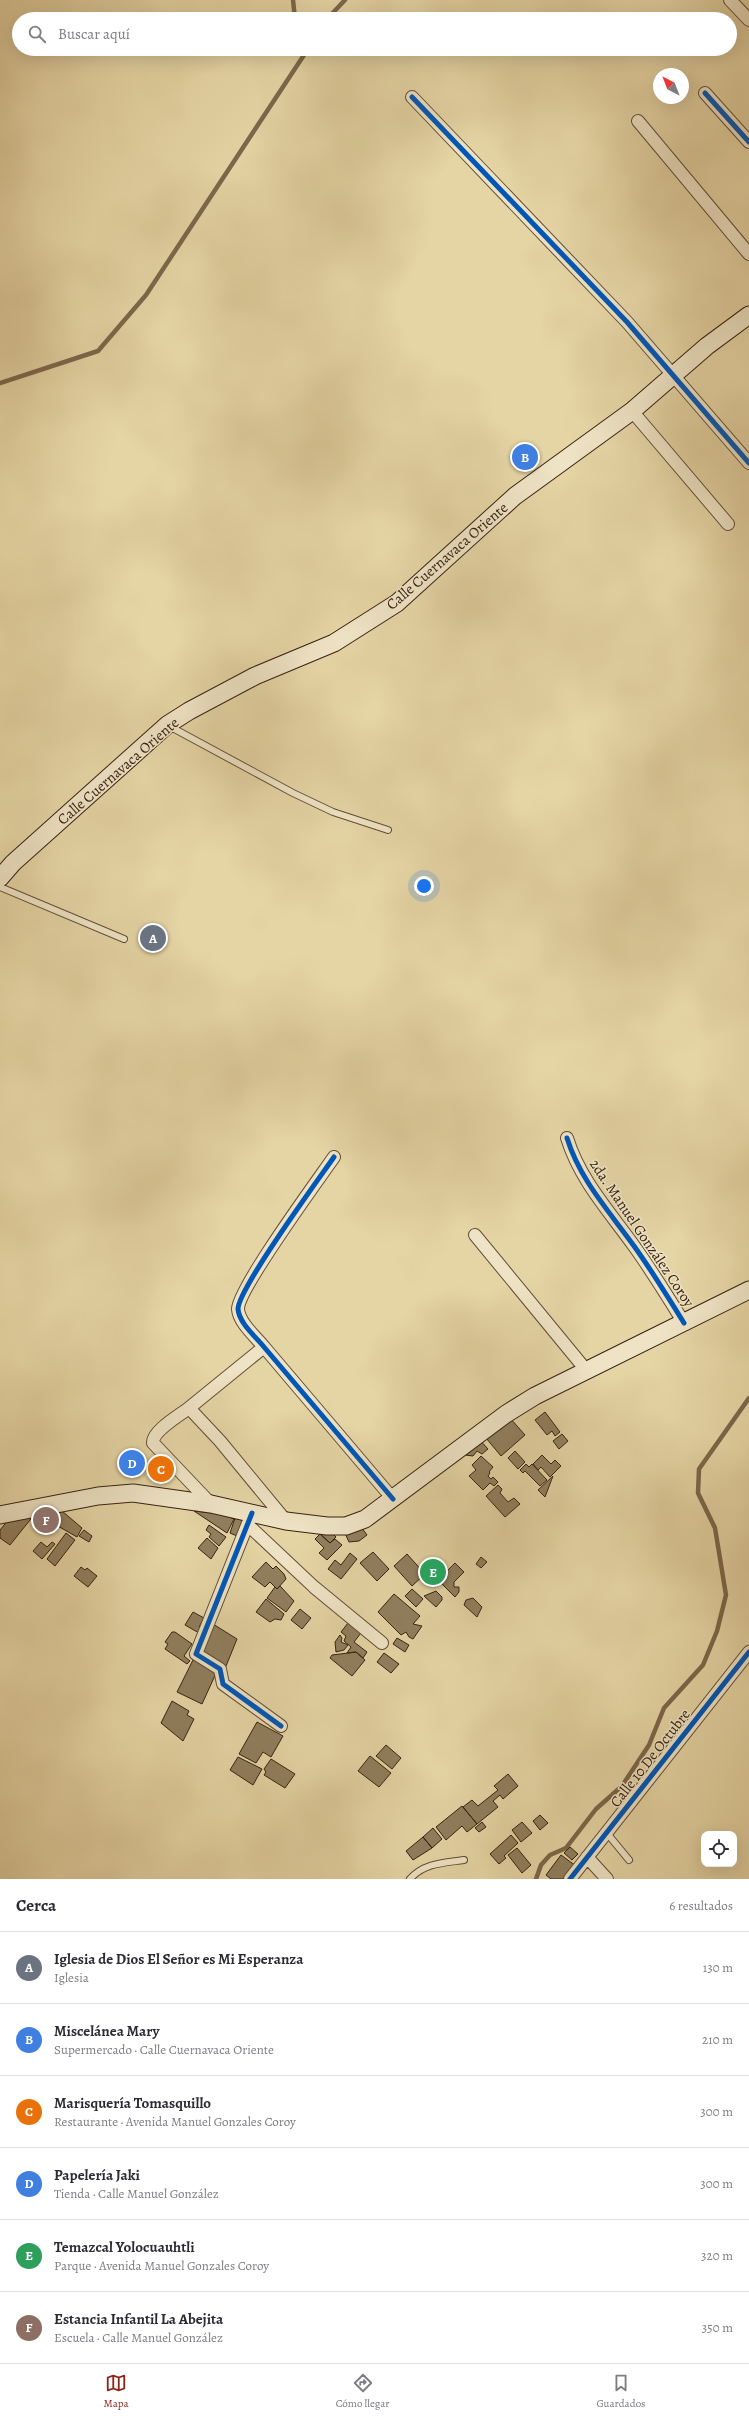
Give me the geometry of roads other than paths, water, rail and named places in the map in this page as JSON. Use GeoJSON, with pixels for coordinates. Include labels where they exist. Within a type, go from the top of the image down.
{"type":"FeatureCollection","features":[{"type":"Feature","properties":{"kind":"main road","name":"Calle Cuernavaca Oriente"},"geometry":{"type":"LineString","coordinates":[[0,878],[13,863],[167,725],[216,695],[334,643],[380,614],[416,588],[484,522],[515,496],[632,411],[707,346],[749,315]]}},
{"type":"Feature","properties":{"kind":"main road"},"geometry":{"type":"LineString","coordinates":[[0,1515],[98,1496],[133,1493],[211,1504],[250,1519],[286,1521],[327,1526],[346,1526],[365,1519],[506,1414],[535,1396],[749,1290]]}},
{"type":"Feature","properties":{"kind":"street"},"geometry":{"type":"LineString","coordinates":[[730,0],[749,20]]}},
{"type":"Feature","properties":{"kind":"street"},"geometry":{"type":"LineString","coordinates":[[705,93],[749,142]]}},
{"type":"Feature","properties":{"kind":"street"},"geometry":{"type":"LineString","coordinates":[[412,97],[569,258],[674,376],[749,464]]}},
{"type":"Feature","properties":{"kind":"street"},"geometry":{"type":"LineString","coordinates":[[638,121],[749,254]]}},
{"type":"Feature","properties":{"kind":"street"},"geometry":{"type":"LineString","coordinates":[[632,411],[728,524]]}},
{"type":"Feature","properties":{"kind":"street","name":"2da. Manuel González Coroy"},"geometry":{"type":"LineString","coordinates":[[567,1138],[573,1159],[582,1176],[634,1246],[684,1323]]}},
{"type":"Feature","properties":{"kind":"street"},"geometry":{"type":"LineString","coordinates":[[334,1157],[276,1239],[239,1304],[240,1315],[264,1347],[393,1499]]}},
{"type":"Feature","properties":{"kind":"street"},"geometry":{"type":"LineString","coordinates":[[475,1235],[586,1370]]}},
{"type":"Feature","properties":{"kind":"street"},"geometry":{"type":"LineString","coordinates":[[211,1504],[153,1442],[154,1436],[158,1431],[189,1408],[264,1347]]}},
{"type":"Feature","properties":{"kind":"street"},"geometry":{"type":"LineString","coordinates":[[189,1408],[220,1441],[286,1521]]}},
{"type":"Feature","properties":{"kind":"street"},"geometry":{"type":"LineString","coordinates":[[281,1726],[223,1684],[220,1669],[196,1654],[250,1519],[314,1587],[382,1643]]}},
{"type":"Feature","properties":{"kind":"street","name":"Calle 10 De Octubre"},"geometry":{"type":"LineString","coordinates":[[570,1879],[749,1652]]}},
{"type":"Feature","properties":{"kind":"street"},"geometry":{"type":"LineString","coordinates":[[587,1857],[607,1879]]}},
{"type":"Feature","properties":{"kind":"lane"},"geometry":{"type":"LineString","coordinates":[[167,725],[292,793],[333,812],[388,830]]}},
{"type":"Feature","properties":{"kind":"lane"},"geometry":{"type":"LineString","coordinates":[[0,887],[124,939]]}},
{"type":"Feature","properties":{"kind":"lane"},"geometry":{"type":"LineString","coordinates":[[606,1832],[629,1860]]}},
{"type":"Feature","properties":{"kind":"lane"},"geometry":{"type":"LineString","coordinates":[[410,1879],[416,1872],[428,1865],[464,1860]]}},
{"type":"Feature","properties":{"kind":"waterway"},"geometry":{"type":"LineString","coordinates":[[293,0],[294,12]]}},
{"type":"Feature","properties":{"kind":"waterway"},"geometry":{"type":"LineString","coordinates":[[334,12],[345,0]]}},
{"type":"Feature","properties":{"kind":"waterway"},"geometry":{"type":"LineString","coordinates":[[0,383],[98,351],[146,295],[303,56]]}},
{"type":"Feature","properties":{"kind":"waterway"},"geometry":{"type":"LineString","coordinates":[[536,1879],[541,1865],[550,1855],[566,1848],[596,1809],[622,1786],[649,1745],[664,1708],[703,1665],[717,1631],[726,1595],[715,1528],[698,1493],[699,1469],[749,1398]]}},
{"type":"Feature","properties":{"kind":"place","name":"Miscelánea Mary"},"geometry":{"type":"Point","coordinates":[525,457]}},
{"type":"Feature","properties":{"kind":"place","name":"Iglesia de Dios El Señor es Mi Esperanza"},"geometry":{"type":"Point","coordinates":[153,938]}},
{"type":"Feature","properties":{"kind":"place","name":"Papelería Jaki"},"geometry":{"type":"Point","coordinates":[132,1463]}},
{"type":"Feature","properties":{"kind":"place","name":"Marisquería Tomasquillo"},"geometry":{"type":"Point","coordinates":[161,1469]}},
{"type":"Feature","properties":{"kind":"place","name":"Estancia Infantil La Abejita"},"geometry":{"type":"Point","coordinates":[46,1520]}},
{"type":"Feature","properties":{"kind":"place","name":"Temazcal Yolocuauhtli"},"geometry":{"type":"Point","coordinates":[433,1572]}}]}
